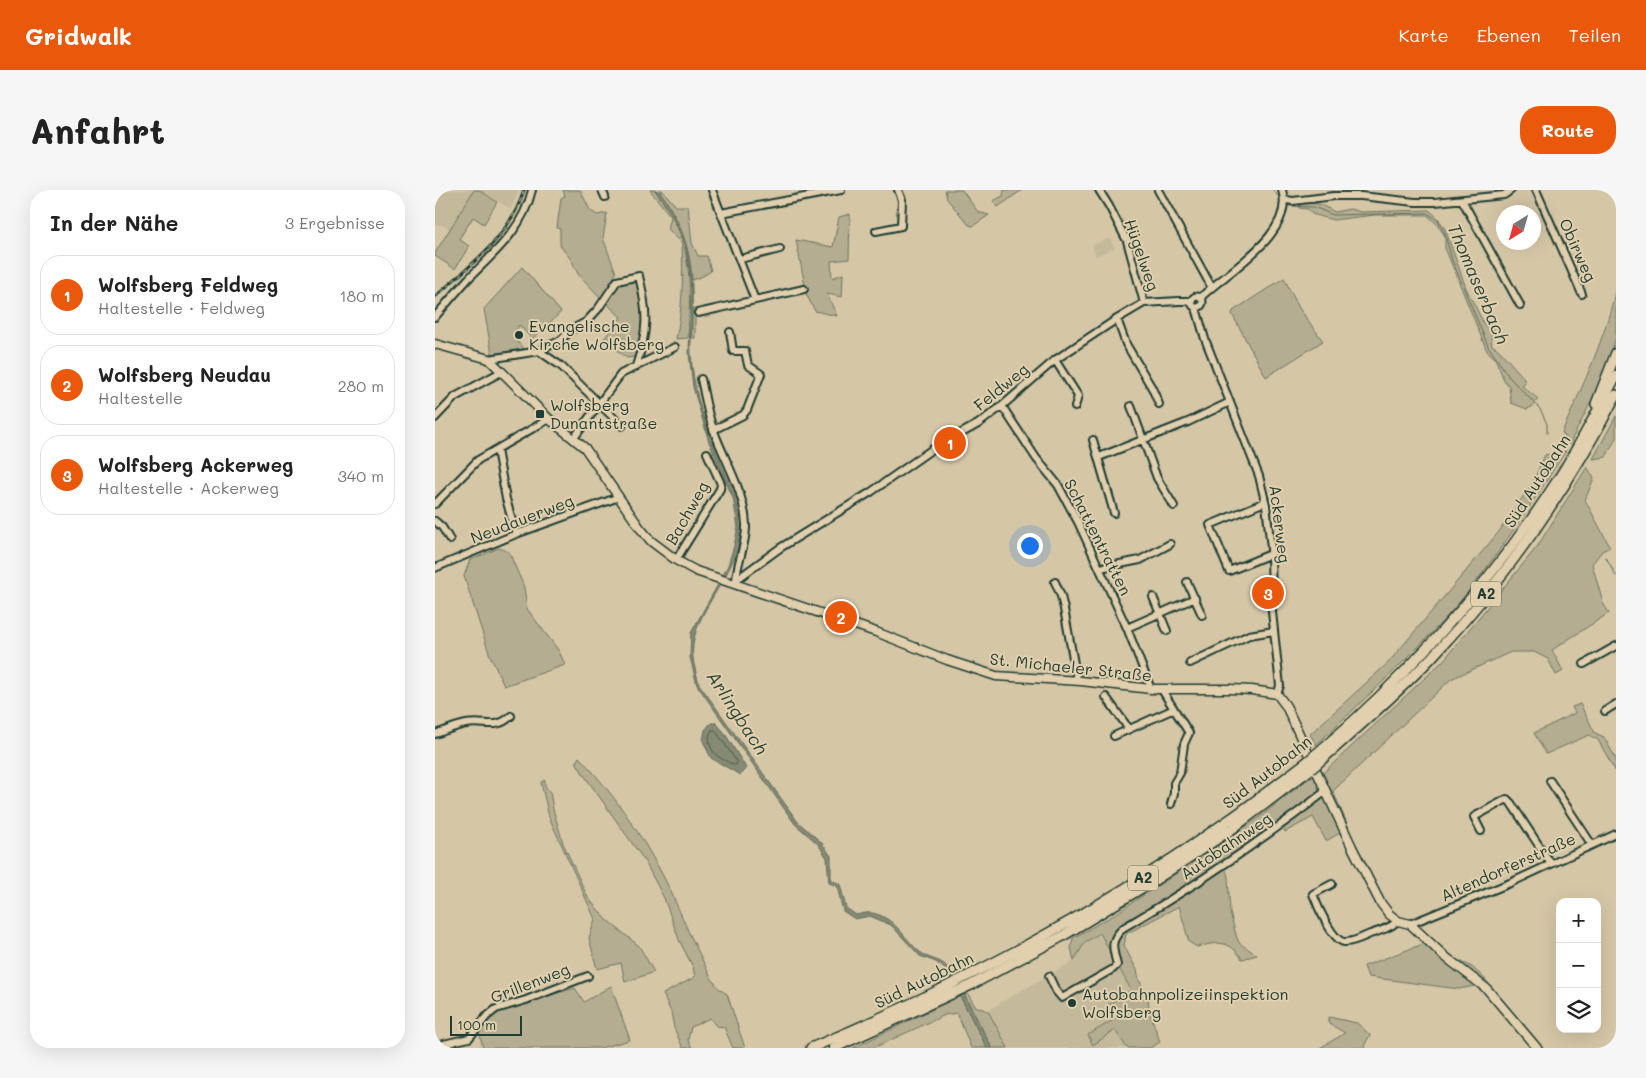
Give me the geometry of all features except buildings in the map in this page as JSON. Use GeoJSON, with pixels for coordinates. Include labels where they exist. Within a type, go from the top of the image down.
{"type":"FeatureCollection","features":[{"type":"Feature","properties":{"kind":"highway"},"geometry":{"type":"LineString","coordinates":[[1585,435],[1588,418],[1597,401],[1616,353]]}},
{"type":"Feature","properties":{"kind":"highway","name":"Süd Autobahn"},"geometry":{"type":"LineString","coordinates":[[1313,762],[1426,650],[1464,607],[1508,552],[1535,514],[1585,435],[1616,376]]}},
{"type":"Feature","properties":{"kind":"highway","name":"Süd Autobahn"},"geometry":{"type":"LineString","coordinates":[[834,1048],[969,981],[1150,874],[1313,762],[1382,707],[1471,613],[1515,558],[1542,519],[1596,432],[1616,395]]}},
{"type":"Feature","properties":{"kind":"highway","name":"Süd Autobahn"},"geometry":{"type":"LineString","coordinates":[[811,1048],[950,990]]}},
{"type":"Feature","properties":{"kind":"main road"},"geometry":{"type":"LineString","coordinates":[[435,344],[489,359]]}},
{"type":"Feature","properties":{"kind":"main road","name":"St. Michaeler Straße"},"geometry":{"type":"LineString","coordinates":[[489,359],[549,419],[585,448],[651,541],[676,560],[696,571],[876,632],[947,660],[996,676],[1077,680],[1162,690],[1231,689],[1277,694]]}},
{"type":"Feature","properties":{"kind":"main road"},"geometry":{"type":"LineString","coordinates":[[1277,694],[1286,706],[1351,847],[1380,902],[1389,914],[1398,921],[1410,924],[1443,955],[1487,989],[1537,1048]]}},
{"type":"Feature","properties":{"kind":"street"},"geometry":{"type":"LineString","coordinates":[[435,317],[512,234],[522,218],[532,190]]}},
{"type":"Feature","properties":{"kind":"street"},"geometry":{"type":"LineString","coordinates":[[712,190],[755,300]]}},
{"type":"Feature","properties":{"kind":"street"},"geometry":{"type":"LineString","coordinates":[[721,213],[841,190]]}},
{"type":"Feature","properties":{"kind":"street"},"geometry":{"type":"LineString","coordinates":[[876,230],[901,226],[901,200],[898,190]]}},
{"type":"Feature","properties":{"kind":"street","name":"Hügelweg"},"geometry":{"type":"LineString","coordinates":[[1099,190],[1127,242],[1145,304]]}},
{"type":"Feature","properties":{"kind":"street"},"geometry":{"type":"LineString","coordinates":[[1158,190],[1211,286]]}},
{"type":"Feature","properties":{"kind":"street"},"geometry":{"type":"LineString","coordinates":[[1200,298],[1211,286],[1242,264],[1260,247],[1276,225],[1284,208],[1283,190]]}},
{"type":"Feature","properties":{"kind":"street"},"geometry":{"type":"LineString","coordinates":[[1285,200],[1361,196],[1415,202],[1462,200],[1503,195],[1511,190]]}},
{"type":"Feature","properties":{"kind":"street","name":"Obirweg"},"geometry":{"type":"LineString","coordinates":[[1536,190],[1582,294]]}},
{"type":"Feature","properties":{"kind":"street"},"geometry":{"type":"LineString","coordinates":[[1462,200],[1520,305]]}},
{"type":"Feature","properties":{"kind":"street"},"geometry":{"type":"LineString","coordinates":[[739,259],[780,249]]}},
{"type":"Feature","properties":{"kind":"street"},"geometry":{"type":"LineString","coordinates":[[489,359],[539,351],[561,340],[571,330],[586,322],[598,309],[617,282],[639,276],[645,302],[646,327],[636,366]]}},
{"type":"Feature","properties":{"kind":"street"},"geometry":{"type":"LineString","coordinates":[[698,313],[804,289]]}},
{"type":"Feature","properties":{"kind":"street"},"geometry":{"type":"LineString","coordinates":[[1194,297],[1200,298],[1203,304],[1200,307],[1192,306],[1191,301],[1194,297]]}},
{"type":"Feature","properties":{"kind":"street","name":"Feldweg"},"geometry":{"type":"LineString","coordinates":[[733,582],[780,548],[871,492],[931,450],[978,424],[1055,360],[1117,319],[1145,304],[1179,300],[1191,301]]}},
{"type":"Feature","properties":{"kind":"street","name":"Ackerweg"},"geometry":{"type":"LineString","coordinates":[[1196,308],[1205,339],[1259,476],[1265,502],[1271,554],[1274,631],[1280,686],[1277,694]]}},
{"type":"Feature","properties":{"kind":"street"},"geometry":{"type":"LineString","coordinates":[[1117,319],[1126,344],[1152,388],[1159,404]]}},
{"type":"Feature","properties":{"kind":"street"},"geometry":{"type":"LineString","coordinates":[[713,430],[743,415],[747,410],[761,374],[748,365],[745,351],[733,351],[730,332]]}},
{"type":"Feature","properties":{"kind":"street"},"geometry":{"type":"LineString","coordinates":[[574,438],[621,374],[675,347]]}},
{"type":"Feature","properties":{"kind":"street"},"geometry":{"type":"LineString","coordinates":[[539,351],[561,366],[623,426]]}},
{"type":"Feature","properties":{"kind":"street"},"geometry":{"type":"LineString","coordinates":[[1055,360],[1077,396],[1075,407]]}},
{"type":"Feature","properties":{"kind":"street"},"geometry":{"type":"LineString","coordinates":[[435,418],[455,397],[501,372]]}},
{"type":"Feature","properties":{"kind":"street"},"geometry":{"type":"LineString","coordinates":[[701,379],[713,430],[743,500],[746,526],[744,546],[733,582]]}},
{"type":"Feature","properties":{"kind":"street"},"geometry":{"type":"LineString","coordinates":[[1099,457],[1188,422],[1230,402]]}},
{"type":"Feature","properties":{"kind":"street","name":"Schattentratten"},"geometry":{"type":"LineString","coordinates":[[1002,406],[1036,458],[1058,484],[1100,568],[1127,628],[1151,689]]}},
{"type":"Feature","properties":{"kind":"street"},"geometry":{"type":"LineString","coordinates":[[1131,406],[1157,478],[1174,506]]}},
{"type":"Feature","properties":{"kind":"street"},"geometry":{"type":"LineString","coordinates":[[435,504],[478,460],[549,419]]}},
{"type":"Feature","properties":{"kind":"street"},"geometry":{"type":"LineString","coordinates":[[1093,440],[1114,513]]}},
{"type":"Feature","properties":{"kind":"street"},"geometry":{"type":"LineString","coordinates":[[497,450],[515,534]]}},
{"type":"Feature","properties":{"kind":"street","name":"Bachweg"},"geometry":{"type":"LineString","coordinates":[[676,560],[720,489],[721,484],[707,453]]}},
{"type":"Feature","properties":{"kind":"street","name":"Neudauerweg"},"geometry":{"type":"LineString","coordinates":[[435,568],[515,534],[619,497]]}},
{"type":"Feature","properties":{"kind":"street"},"geometry":{"type":"LineString","coordinates":[[1265,502],[1210,525],[1229,571],[1271,554]]}},
{"type":"Feature","properties":{"kind":"street"},"geometry":{"type":"LineString","coordinates":[[435,521],[442,527],[450,540]]}},
{"type":"Feature","properties":{"kind":"street"},"geometry":{"type":"LineString","coordinates":[[1100,568],[1140,560],[1170,544]]}},
{"type":"Feature","properties":{"kind":"street"},"geometry":{"type":"LineString","coordinates":[[1055,582],[1061,596],[1077,680]]}},
{"type":"Feature","properties":{"kind":"street"},"geometry":{"type":"LineString","coordinates":[[1187,582],[1202,614]]}},
{"type":"Feature","properties":{"kind":"street"},"geometry":{"type":"LineString","coordinates":[[1153,597],[1167,630]]}},
{"type":"Feature","properties":{"kind":"street"},"geometry":{"type":"LineString","coordinates":[[1127,628],[1195,598]]}},
{"type":"Feature","properties":{"kind":"street"},"geometry":{"type":"LineString","coordinates":[[1189,663],[1249,635],[1274,631]]}},
{"type":"Feature","properties":{"kind":"street"},"geometry":{"type":"LineString","coordinates":[[1584,664],[1616,646]]}},
{"type":"Feature","properties":{"kind":"street"},"geometry":{"type":"LineString","coordinates":[[1162,690],[1189,733],[1184,744],[1180,773],[1175,783],[1171,804]]}},
{"type":"Feature","properties":{"kind":"street"},"geometry":{"type":"LineString","coordinates":[[1106,697],[1129,729]]}},
{"type":"Feature","properties":{"kind":"street"},"geometry":{"type":"LineString","coordinates":[[1605,711],[1616,704]]}},
{"type":"Feature","properties":{"kind":"street"},"geometry":{"type":"LineString","coordinates":[[1114,736],[1174,709]]}},
{"type":"Feature","properties":{"kind":"street"},"geometry":{"type":"LineString","coordinates":[[435,734],[466,724],[498,725],[504,723],[511,716]]}},
{"type":"Feature","properties":{"kind":"street"},"geometry":{"type":"LineString","coordinates":[[1550,781],[1592,845]]}},
{"type":"Feature","properties":{"kind":"street","name":"Autobahnweg"},"geometry":{"type":"LineString","coordinates":[[1049,976],[1056,991],[1062,998],[1113,969],[1117,965],[1112,945],[1115,936],[1123,928],[1239,855],[1326,791]]}},
{"type":"Feature","properties":{"kind":"street"},"geometry":{"type":"LineString","coordinates":[[1481,830],[1474,817],[1507,799],[1551,864]]}},
{"type":"Feature","properties":{"kind":"street","name":"Altendorferstraße"},"geometry":{"type":"LineString","coordinates":[[1410,924],[1616,834]]}},
{"type":"Feature","properties":{"kind":"street"},"geometry":{"type":"LineString","coordinates":[[1331,884],[1313,894],[1322,915],[1338,939],[1343,942],[1349,942],[1377,932],[1398,921]]}},
{"type":"Feature","properties":{"kind":"street","name":"Grillenweg"},"geometry":{"type":"LineString","coordinates":[[435,1046],[469,1038],[486,1017],[496,1009],[526,1000],[588,976]]}},
{"type":"Feature","properties":{"kind":"shaded area"},"geometry":{"type":"Polygon","coordinates":[[[435,190],[474,190],[450,229],[442,225],[435,225],[435,190]]]}},
{"type":"Feature","properties":{"kind":"shaded area"},"geometry":{"type":"Polygon","coordinates":[[[474,190],[479,190],[497,202],[484,224],[473,217],[459,239],[469,246],[455,269],[435,256],[435,253],[474,190]]]}},
{"type":"Feature","properties":{"kind":"shaded area"},"geometry":{"type":"Polygon","coordinates":[[[479,190],[519,190],[511,209],[479,190]]]}},
{"type":"Feature","properties":{"kind":"shaded area"},"geometry":{"type":"Polygon","coordinates":[[[563,190],[580,190],[590,210],[597,215],[607,213],[603,238],[616,273],[601,298],[578,274],[572,261],[560,245],[560,229],[557,228],[561,198],[565,196],[563,190]]]}},
{"type":"Feature","properties":{"kind":"shaded area"},"geometry":{"type":"Polygon","coordinates":[[[650,190],[655,190],[667,208],[677,226],[683,243],[689,279],[688,338],[676,339],[682,291],[682,243],[668,229],[671,217],[650,190]]]}},
{"type":"Feature","properties":{"kind":"shaded area"},"geometry":{"type":"Polygon","coordinates":[[[659,190],[662,190],[676,206],[688,206],[692,243],[698,256],[707,256],[711,271],[703,276],[692,280],[689,255],[682,233],[659,190]]]}},
{"type":"Feature","properties":{"kind":"shaded area"},"geometry":{"type":"Polygon","coordinates":[[[945,190],[962,190],[978,212],[989,215],[973,226],[969,225],[947,199],[945,190]]]}},
{"type":"Feature","properties":{"kind":"shaded area"},"geometry":{"type":"Polygon","coordinates":[[[1004,190],[1022,190],[998,207],[993,201],[1003,196],[1004,190]]]}},
{"type":"Feature","properties":{"kind":"shaded area"},"geometry":{"type":"Polygon","coordinates":[[[1300,203],[1319,204],[1335,212],[1350,209],[1361,212],[1429,210],[1438,218],[1445,229],[1466,288],[1485,326],[1491,323],[1494,329],[1491,339],[1492,345],[1499,350],[1523,377],[1525,382],[1522,386],[1538,399],[1532,407],[1527,409],[1511,403],[1509,386],[1504,380],[1495,358],[1487,351],[1445,248],[1445,236],[1437,224],[1427,215],[1375,215],[1333,220],[1312,214],[1308,209],[1299,208],[1300,203]]]}},
{"type":"Feature","properties":{"kind":"shaded area"},"geometry":{"type":"Polygon","coordinates":[[[850,214],[849,259],[831,261],[832,278],[843,274],[842,297],[827,294],[837,316],[815,311],[807,296],[796,240],[833,247],[839,217],[850,214]]]}},
{"type":"Feature","properties":{"kind":"shaded area"},"geometry":{"type":"Polygon","coordinates":[[[1110,238],[1114,248],[1096,256],[1092,245],[1110,238]]]}},
{"type":"Feature","properties":{"kind":"shaded area"},"geometry":{"type":"Polygon","coordinates":[[[522,267],[561,312],[532,339],[519,325],[513,337],[525,350],[492,354],[484,309],[522,267]]]}},
{"type":"Feature","properties":{"kind":"shaded area"},"geometry":{"type":"Polygon","coordinates":[[[1284,278],[1299,308],[1323,341],[1266,377],[1232,314],[1233,311],[1284,278]]]}},
{"type":"Feature","properties":{"kind":"shaded area"},"geometry":{"type":"Polygon","coordinates":[[[636,279],[643,319],[641,339],[634,357],[627,358],[603,340],[621,317],[605,302],[618,283],[636,279]]]}},
{"type":"Feature","properties":{"kind":"shaded area"},"geometry":{"type":"Polygon","coordinates":[[[1616,287],[1616,337],[1611,354],[1593,398],[1569,445],[1562,432],[1600,342],[1616,287]]]}},
{"type":"Feature","properties":{"kind":"shaded area"},"geometry":{"type":"Polygon","coordinates":[[[692,308],[695,308],[695,338],[691,338],[692,308]]]}},
{"type":"Feature","properties":{"kind":"shaded area"},"geometry":{"type":"Polygon","coordinates":[[[1616,416],[1616,438],[1606,457],[1593,459],[1616,416]]]}},
{"type":"Feature","properties":{"kind":"shaded area"},"geometry":{"type":"Polygon","coordinates":[[[1566,451],[1497,554],[1451,612],[1402,663],[1316,745],[1310,734],[1388,663],[1498,533],[1532,484],[1545,455],[1566,451]]]}},
{"type":"Feature","properties":{"kind":"shaded area"},"geometry":{"type":"Polygon","coordinates":[[[1587,467],[1594,478],[1585,500],[1610,547],[1602,551],[1592,564],[1603,603],[1609,613],[1552,650],[1563,671],[1556,675],[1548,659],[1534,652],[1511,652],[1451,679],[1333,791],[1349,828],[1326,841],[1313,817],[1285,832],[1282,823],[1224,863],[1228,877],[1230,913],[1236,935],[1239,943],[1257,955],[1242,959],[1228,945],[1217,943],[1197,947],[1189,942],[1179,906],[1126,934],[1124,946],[1137,970],[1139,980],[1148,997],[1149,1010],[1160,1042],[1150,1048],[1127,1048],[1115,1030],[1093,1045],[1088,1035],[1113,1020],[1106,1006],[1131,990],[1100,933],[1085,942],[1074,961],[1071,947],[1073,938],[1112,916],[1257,819],[1308,779],[1322,774],[1443,661],[1537,547],[1587,467]]]}},
{"type":"Feature","properties":{"kind":"shaded area"},"geometry":{"type":"Polygon","coordinates":[[[499,548],[509,552],[524,587],[527,609],[559,651],[565,665],[504,686],[489,653],[464,576],[470,560],[499,548]]]}},
{"type":"Feature","properties":{"kind":"shaded area"},"geometry":{"type":"Polygon","coordinates":[[[1580,704],[1595,733],[1604,737],[1616,759],[1616,772],[1598,740],[1589,735],[1546,754],[1534,733],[1575,713],[1572,707],[1580,704]]]}},
{"type":"Feature","properties":{"kind":"shaded area"},"geometry":{"type":"Polygon","coordinates":[[[579,757],[613,797],[634,826],[652,857],[666,882],[710,976],[717,986],[727,994],[745,1048],[733,1048],[724,1027],[716,1026],[710,1018],[691,1027],[688,1040],[692,1048],[683,1048],[663,994],[695,977],[693,967],[680,942],[664,898],[644,860],[584,775],[576,762],[579,757]]]}},
{"type":"Feature","properties":{"kind":"shaded area"},"geometry":{"type":"Polygon","coordinates":[[[545,780],[545,786],[550,792],[563,843],[588,898],[607,920],[639,946],[654,972],[625,982],[621,963],[597,969],[589,938],[595,919],[549,817],[541,782],[545,780]]]}},
{"type":"Feature","properties":{"kind":"shaded area"},"geometry":{"type":"Polygon","coordinates":[[[1100,933],[1131,991],[1113,1020],[1115,1030],[1127,1048],[1008,1048],[988,1011],[1074,961],[1085,942],[1100,933]]]}},
{"type":"Feature","properties":{"kind":"shaded area"},"geometry":{"type":"Polygon","coordinates":[[[1434,940],[1456,959],[1472,967],[1485,979],[1543,1048],[1531,1048],[1480,985],[1459,989],[1368,977],[1364,966],[1434,940]]]}},
{"type":"Feature","properties":{"kind":"shaded area"},"geometry":{"type":"Polygon","coordinates":[[[611,986],[630,1040],[600,1048],[483,1048],[479,1031],[485,1021],[508,1007],[575,988],[584,1002],[611,986]]]}},
{"type":"Feature","properties":{"kind":"shaded area"},"geometry":{"type":"Polygon","coordinates":[[[964,994],[968,994],[975,1006],[988,1011],[1008,1048],[992,1048],[964,994]]]}},
{"type":"Feature","properties":{"kind":"shaded area"},"geometry":{"type":"Polygon","coordinates":[[[960,996],[987,1048],[971,1048],[957,1013],[945,1015],[873,1048],[853,1048],[960,996]]]}},
{"type":"Feature","properties":{"kind":"shaded area"},"geometry":{"type":"Polygon","coordinates":[[[1329,1017],[1357,1023],[1370,1035],[1364,1046],[1366,1048],[1320,1048],[1345,1033],[1328,1023],[1329,1017]]]}},
{"type":"Feature","properties":{"kind":"water","name":"Arlingbach"},"geometry":{"type":"Polygon","coordinates":[[[655,190],[660,192],[677,220],[687,247],[691,275],[692,305],[691,350],[696,388],[708,431],[733,493],[740,519],[738,547],[733,561],[702,616],[693,644],[693,658],[699,684],[798,822],[821,842],[831,856],[831,880],[840,884],[846,908],[856,915],[872,913],[887,919],[899,929],[914,947],[946,966],[954,977],[951,978],[946,970],[936,962],[920,956],[891,925],[870,916],[855,919],[843,911],[837,886],[829,883],[827,858],[818,844],[795,824],[697,685],[690,657],[691,633],[727,568],[738,527],[733,498],[709,442],[693,387],[689,353],[691,291],[685,244],[673,217],[655,190]]]}},
{"type":"Feature","properties":{"kind":"water"},"geometry":{"type":"Polygon","coordinates":[[[711,723],[716,723],[724,732],[746,768],[740,775],[711,758],[703,741],[705,730],[711,723]]]}},
{"type":"Feature","properties":{"kind":"water"},"geometry":{"type":"Polygon","coordinates":[[[964,994],[992,1048],[987,1048],[960,996],[964,994]]]}},
{"type":"Feature","properties":{"kind":"waterway","name":"Thomaserbach"},"geometry":{"type":"LineString","coordinates":[[1273,190],[1280,198]]}},
{"type":"Feature","properties":{"kind":"waterway","name":"Thomaserbach"},"geometry":{"type":"LineString","coordinates":[[1288,206],[1314,207],[1333,215],[1427,213],[1438,220],[1445,234],[1452,260],[1488,346],[1509,377],[1540,409],[1547,424],[1547,433]]}},
{"type":"Feature","properties":{"kind":"waterway","name":"Thomaserbach"},"geometry":{"type":"LineString","coordinates":[[1606,557],[1616,576]]}},
{"type":"Feature","properties":{"kind":"railway"},"geometry":{"type":"LineString","coordinates":[[435,297],[475,261],[499,236],[518,207],[524,190]]}},
{"type":"Feature","properties":{"kind":"place","name":"Evangelische Kirche Wolfsberg"},"geometry":{"type":"Point","coordinates":[519,335]}},
{"type":"Feature","properties":{"kind":"place","name":"Wolfsberg Dunantstraße"},"geometry":{"type":"Point","coordinates":[540,414]}},
{"type":"Feature","properties":{"kind":"place","name":"Wolfsberg Feldweg"},"geometry":{"type":"Point","coordinates":[950,443]}},
{"type":"Feature","properties":{"kind":"place","name":"Wolfsberg Ackerweg"},"geometry":{"type":"Point","coordinates":[1268,593]}},
{"type":"Feature","properties":{"kind":"place","name":"Wolfsberg Neudau"},"geometry":{"type":"Point","coordinates":[841,617]}},
{"type":"Feature","properties":{"kind":"place","name":"Autobahnpolizeiinspektion Wolfsberg"},"geometry":{"type":"Point","coordinates":[1072,1003]}}]}
